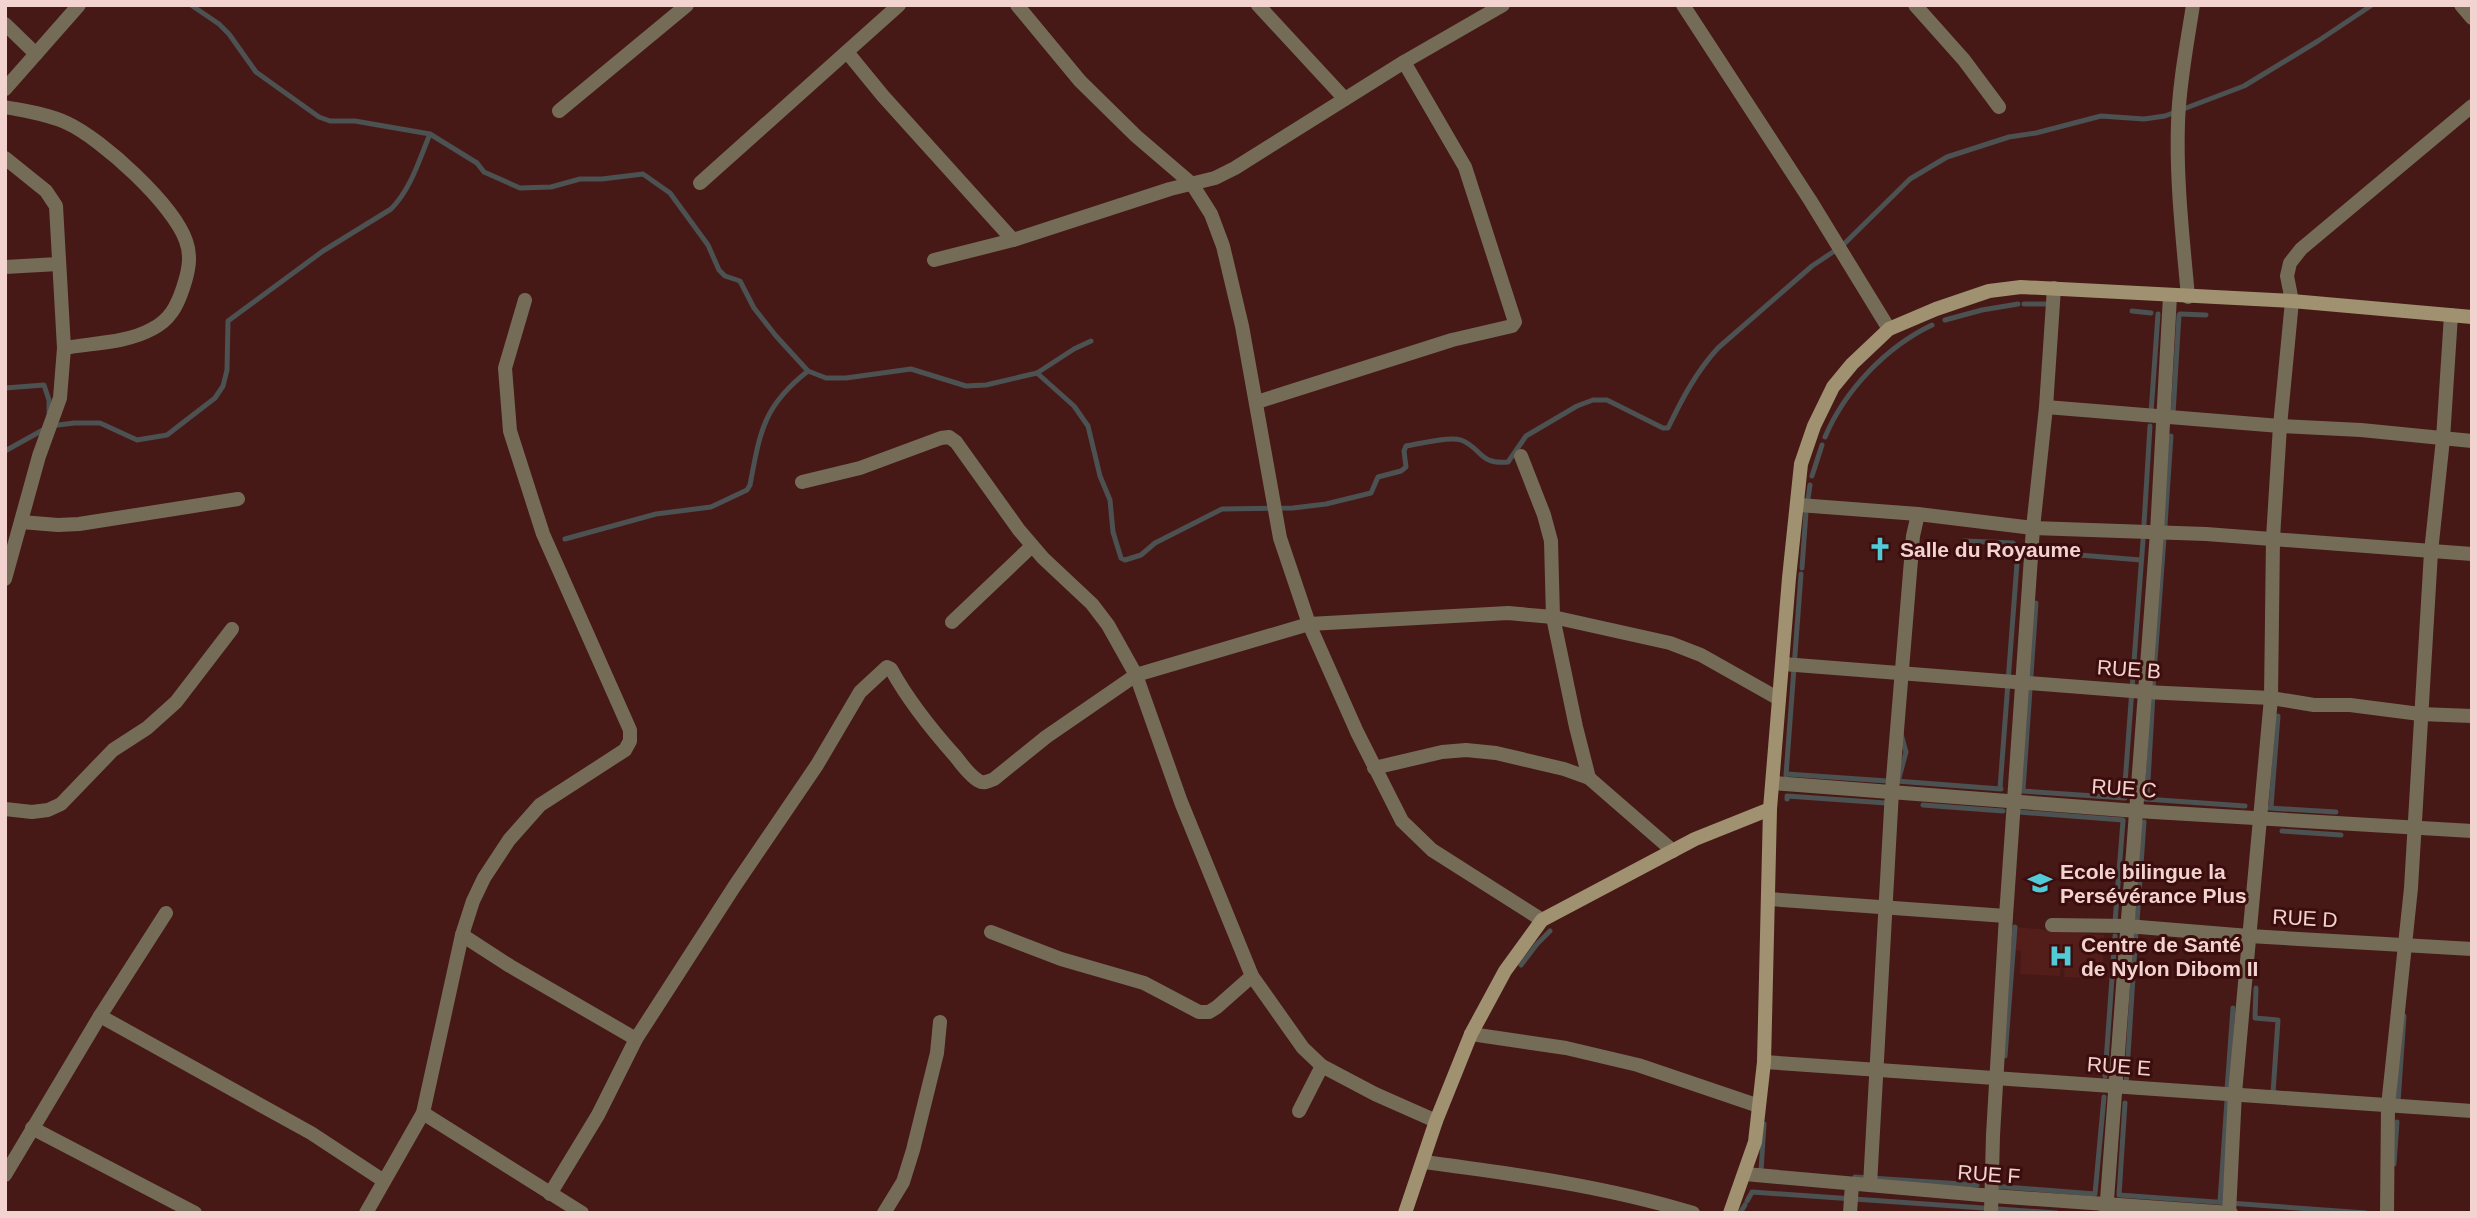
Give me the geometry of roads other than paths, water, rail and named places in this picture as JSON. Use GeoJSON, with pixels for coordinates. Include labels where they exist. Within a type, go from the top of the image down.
{"type":"FeatureCollection","features":[{"type":"Feature","properties":{"kind":"main road"},"geometry":{"type":"LineString","coordinates":[[1730,1213],[1755,1142],[1764,1062],[1770,809],[1801,464],[1814,426],[1833,387],[1852,364],[1889,329],[1989,291],[2021,286],[2292,301],[2472,317]]}},
{"type":"Feature","properties":{"kind":"main road"},"geometry":{"type":"LineString","coordinates":[[1405,1213],[1436,1121],[1471,1034],[1505,971],[1542,920],[1718,828],[1770,809]]}},
{"type":"Feature","properties":{"kind":"street"},"geometry":{"type":"LineString","coordinates":[[5,89],[79,5]]}},
{"type":"Feature","properties":{"kind":"street"},"geometry":{"type":"LineString","coordinates":[[559,111],[687,5]]}},
{"type":"Feature","properties":{"kind":"street"},"geometry":{"type":"LineString","coordinates":[[700,183],[899,5]]}},
{"type":"Feature","properties":{"kind":"street"},"geometry":{"type":"LineString","coordinates":[[1017,5],[1080,81],[1136,136],[1192,184],[1211,214],[1223,246],[1257,402],[1280,538],[1309,624],[1374,768],[1402,821],[1432,850],[1542,920]]}},
{"type":"Feature","properties":{"kind":"street"},"geometry":{"type":"LineString","coordinates":[[1258,5],[1344,98]]}},
{"type":"Feature","properties":{"kind":"street"},"geometry":{"type":"LineString","coordinates":[[934,260],[1013,240],[1170,189],[1215,178],[1344,98],[1503,5]]}},
{"type":"Feature","properties":{"kind":"street"},"geometry":{"type":"LineString","coordinates":[[1683,5],[1810,200],[1889,329]]}},
{"type":"Feature","properties":{"kind":"street"},"geometry":{"type":"LineString","coordinates":[[1915,5],[1964,60],[1999,107]]}},
{"type":"Feature","properties":{"kind":"street"},"geometry":{"type":"LineString","coordinates":[[2188,297],[2178,125],[2193,5]]}},
{"type":"Feature","properties":{"kind":"street"},"geometry":{"type":"LineString","coordinates":[[2461,5],[2472,18]]}},
{"type":"Feature","properties":{"kind":"street"},"geometry":{"type":"LineString","coordinates":[[5,24],[36,54]]}},
{"type":"Feature","properties":{"kind":"street"},"geometry":{"type":"LineString","coordinates":[[848,52],[883,96],[1013,240]]}},
{"type":"Feature","properties":{"kind":"street"},"geometry":{"type":"LineString","coordinates":[[1257,402],[1452,340],[1512,326],[1515,322],[1465,167],[1404,62]]}},
{"type":"Feature","properties":{"kind":"street"},"geometry":{"type":"LineString","coordinates":[[2229,1213],[2235,1093],[2271,698],[2273,538],[2292,301],[2287,276],[2290,262],[2472,106]]}},
{"type":"Feature","properties":{"kind":"street"},"geometry":{"type":"LineString","coordinates":[[5,107],[66,122],[118,157],[158,201],[186,241],[190,261],[187,276],[178,303],[168,319],[151,330],[123,338],[64,348]]}},
{"type":"Feature","properties":{"kind":"street"},"geometry":{"type":"LineString","coordinates":[[5,158],[46,191],[55,206],[64,348],[60,398],[39,456],[5,579]]}},
{"type":"Feature","properties":{"kind":"street"},"geometry":{"type":"LineString","coordinates":[[5,267],[58,264]]}},
{"type":"Feature","properties":{"kind":"street"},"geometry":{"type":"LineString","coordinates":[[1991,1213],[2006,916],[2033,528],[2046,407],[2054,288]]}},
{"type":"Feature","properties":{"kind":"street"},"geometry":{"type":"LineString","coordinates":[[2106,1208],[2157,532],[2171,296]]}},
{"type":"Feature","properties":{"kind":"street"},"geometry":{"type":"LineString","coordinates":[[366,1213],[422,1114],[462,935],[484,878],[509,840],[540,805],[625,750],[630,741],[630,730],[623,711],[543,534],[510,430],[505,368],[525,300]]}},
{"type":"Feature","properties":{"kind":"street"},"geometry":{"type":"LineString","coordinates":[[2387,1213],[2388,1106],[2411,888],[2431,552],[2443,439],[2451,315]]}},
{"type":"Feature","properties":{"kind":"street"},"geometry":{"type":"LineString","coordinates":[[2046,407],[2361,430],[2472,441]]}},
{"type":"Feature","properties":{"kind":"street"},"geometry":{"type":"LineString","coordinates":[[802,482],[860,468],[941,438],[949,437],[956,442],[1032,546],[1092,604],[1108,625],[1136,674],[1181,802],[1252,976],[1303,1048],[1321,1066],[1436,1121]]}},
{"type":"Feature","properties":{"kind":"street"},"geometry":{"type":"LineString","coordinates":[[1521,456],[1551,541],[1553,617],[1590,778]]}},
{"type":"Feature","properties":{"kind":"street"},"geometry":{"type":"LineString","coordinates":[[21,522],[79,524],[238,499]]}},
{"type":"Feature","properties":{"kind":"street"},"geometry":{"type":"LineString","coordinates":[[1799,505],[1917,514],[2033,528],[2273,538],[2472,554]]}},
{"type":"Feature","properties":{"kind":"street"},"geometry":{"type":"LineString","coordinates":[[1870,1185],[1892,791],[1917,514]]}},
{"type":"Feature","properties":{"kind":"street"},"geometry":{"type":"LineString","coordinates":[[952,622],[1032,546]]}},
{"type":"Feature","properties":{"kind":"street"},"geometry":{"type":"LineString","coordinates":[[550,1194],[598,1115],[636,1039],[817,765],[860,692],[887,667],[891,669],[908,700],[927,725],[978,781],[985,783],[1136,674],[1309,624],[1508,613],[1553,617],[1670,643],[1701,655],[1779,699]]}},
{"type":"Feature","properties":{"kind":"street"},"geometry":{"type":"LineString","coordinates":[[5,809],[32,812],[48,810],[61,804],[113,750],[147,728],[176,702],[232,629]]}},
{"type":"Feature","properties":{"kind":"street","name":"RUE B"},"geometry":{"type":"LineString","coordinates":[[1783,664],[2145,692],[2271,698],[2314,705],[2374,707],[2420,714],[2472,716]]}},
{"type":"Feature","properties":{"kind":"street"},"geometry":{"type":"LineString","coordinates":[[1374,768],[1442,752],[1466,750],[1508,755],[1590,778],[1673,850]]}},
{"type":"Feature","properties":{"kind":"street","name":"RUE C"},"geometry":{"type":"LineString","coordinates":[[1773,783],[2137,811],[2472,831]]}},
{"type":"Feature","properties":{"kind":"street"},"geometry":{"type":"LineString","coordinates":[[1769,899],[2006,916]]}},
{"type":"Feature","properties":{"kind":"street"},"geometry":{"type":"LineString","coordinates":[[5,1175],[100,1016],[166,913]]}},
{"type":"Feature","properties":{"kind":"street","name":"RUE D"},"geometry":{"type":"LineString","coordinates":[[2052,925],[2127,926],[2249,936],[2472,948]]}},
{"type":"Feature","properties":{"kind":"street"},"geometry":{"type":"LineString","coordinates":[[991,932],[1060,959],[1144,983],[1199,1012],[1209,1012],[1217,1007],[1252,976]]}},
{"type":"Feature","properties":{"kind":"street"},"geometry":{"type":"LineString","coordinates":[[462,935],[636,1039]]}},
{"type":"Feature","properties":{"kind":"street"},"geometry":{"type":"LineString","coordinates":[[100,1016],[311,1133],[384,1181]]}},
{"type":"Feature","properties":{"kind":"street"},"geometry":{"type":"LineString","coordinates":[[884,1213],[903,1182],[913,1150],[937,1053],[940,1022]]}},
{"type":"Feature","properties":{"kind":"street"},"geometry":{"type":"LineString","coordinates":[[1471,1034],[1566,1048],[1638,1065],[1759,1106]]}},
{"type":"Feature","properties":{"kind":"street","name":"RUE E"},"geometry":{"type":"LineString","coordinates":[[1764,1062],[2472,1111]]}},
{"type":"Feature","properties":{"kind":"street"},"geometry":{"type":"LineString","coordinates":[[1299,1111],[1321,1066]]}},
{"type":"Feature","properties":{"kind":"street"},"geometry":{"type":"LineString","coordinates":[[422,1114],[582,1213]]}},
{"type":"Feature","properties":{"kind":"street"},"geometry":{"type":"LineString","coordinates":[[32,1128],[195,1213]]}},
{"type":"Feature","properties":{"kind":"street"},"geometry":{"type":"LineString","coordinates":[[1423,1162],[1544,1178],[1613,1192],[1693,1213]]}},
{"type":"Feature","properties":{"kind":"street","name":"RUE F"},"geometry":{"type":"LineString","coordinates":[[1745,1174],[2106,1208],[2229,1213]]}},
{"type":"Feature","properties":{"kind":"street"},"geometry":{"type":"LineString","coordinates":[[1850,1213],[1852,1185]]}},
{"type":"Feature","properties":{"kind":"waterway"},"geometry":{"type":"LineString","coordinates":[[191,5],[229,34],[256,72],[319,117],[330,121],[355,121],[430,134],[477,163],[484,172],[520,188],[551,187],[580,179],[643,174],[670,193],[708,245],[719,270],[725,276],[740,281],[754,308],[776,336],[808,371],[826,378],[846,378],[911,369],[966,386],[986,385],[1037,373],[1091,341]]}},
{"type":"Feature","properties":{"kind":"waterway"},"geometry":{"type":"LineString","coordinates":[[1037,373],[1074,406],[1088,426],[1100,476],[1110,500],[1113,532],[1121,558],[1125,560],[1141,555],[1155,543],[1222,509],[1293,508],[1326,504],[1371,493],[1378,477],[1406,467],[1406,446],[1456,439],[1468,443],[1491,461],[1508,462],[1526,436],[1577,406],[1593,400],[1607,400],[1668,428],[1690,386],[1718,348],[1812,266],[1842,246],[1910,179],[1947,157],[2009,137],[2036,133],[2101,116],[2144,119],[2165,116],[2244,86],[2372,5]]}},
{"type":"Feature","properties":{"kind":"waterway"},"geometry":{"type":"LineString","coordinates":[[5,451],[50,426],[74,423],[100,423],[137,440],[167,435],[215,398],[223,386],[227,370],[228,321],[323,251],[391,209],[409,183],[430,134]]}},
{"type":"Feature","properties":{"kind":"waterway"},"geometry":{"type":"LineString","coordinates":[[1945,320],[2018,304]]}},
{"type":"Feature","properties":{"kind":"waterway"},"geometry":{"type":"LineString","coordinates":[[2024,304],[2045,304]]}},
{"type":"Feature","properties":{"kind":"waterway"},"geometry":{"type":"LineString","coordinates":[[2132,311],[2151,313]]}},
{"type":"Feature","properties":{"kind":"waterway"},"geometry":{"type":"LineString","coordinates":[[2151,413],[2158,314]]}},
{"type":"Feature","properties":{"kind":"waterway"},"geometry":{"type":"LineString","coordinates":[[2180,314],[2206,315]]}},
{"type":"Feature","properties":{"kind":"waterway"},"geometry":{"type":"LineString","coordinates":[[2173,414],[2179,315]]}},
{"type":"Feature","properties":{"kind":"waterway"},"geometry":{"type":"LineString","coordinates":[[1825,437],[1844,403],[1869,372],[1899,345],[1932,325]]}},
{"type":"Feature","properties":{"kind":"waterway"},"geometry":{"type":"LineString","coordinates":[[565,539],[656,514],[711,507],[747,490],[766,421],[781,396],[808,371]]}},
{"type":"Feature","properties":{"kind":"waterway"},"geometry":{"type":"LineString","coordinates":[[5,388],[44,385],[49,400],[49,413]]}},
{"type":"Feature","properties":{"kind":"waterway"},"geometry":{"type":"LineString","coordinates":[[2144,524],[2150,426]]}},
{"type":"Feature","properties":{"kind":"waterway"},"geometry":{"type":"LineString","coordinates":[[2165,525],[2171,436]]}},
{"type":"Feature","properties":{"kind":"waterway"},"geometry":{"type":"LineString","coordinates":[[1812,476],[1822,445]]}},
{"type":"Feature","properties":{"kind":"waterway"},"geometry":{"type":"LineString","coordinates":[[1808,499],[1810,485]]}},
{"type":"Feature","properties":{"kind":"waterway"},"geometry":{"type":"LineString","coordinates":[[1802,568],[1806,512]]}},
{"type":"Feature","properties":{"kind":"waterway"},"geometry":{"type":"LineString","coordinates":[[2153,688],[2164,538]]}},
{"type":"Feature","properties":{"kind":"waterway"},"geometry":{"type":"LineString","coordinates":[[2124,797],[2143,540]]}},
{"type":"Feature","properties":{"kind":"waterway"},"geometry":{"type":"LineString","coordinates":[[1964,541],[2013,543],[2018,550],[2000,788]]}},
{"type":"Feature","properties":{"kind":"waterway"},"geometry":{"type":"LineString","coordinates":[[2079,555],[2141,560]]}},
{"type":"Feature","properties":{"kind":"waterway"},"geometry":{"type":"LineString","coordinates":[[1786,775],[1801,574]]}},
{"type":"Feature","properties":{"kind":"waterway"},"geometry":{"type":"LineString","coordinates":[[2023,790],[2036,603]]}},
{"type":"Feature","properties":{"kind":"waterway"},"geometry":{"type":"LineString","coordinates":[[2147,798],[2153,694]]}},
{"type":"Feature","properties":{"kind":"waterway"},"geometry":{"type":"LineString","coordinates":[[2271,807],[2278,716]]}},
{"type":"Feature","properties":{"kind":"waterway"},"geometry":{"type":"LineString","coordinates":[[1899,778],[1906,752],[1901,734]]}},
{"type":"Feature","properties":{"kind":"waterway"},"geometry":{"type":"LineString","coordinates":[[1787,774],[1887,781]]}},
{"type":"Feature","properties":{"kind":"waterway"},"geometry":{"type":"LineString","coordinates":[[1896,781],[2001,789]]}},
{"type":"Feature","properties":{"kind":"waterway"},"geometry":{"type":"LineString","coordinates":[[2022,791],[2125,798]]}},
{"type":"Feature","properties":{"kind":"waterway"},"geometry":{"type":"LineString","coordinates":[[1787,799],[1787,796],[1886,803]]}},
{"type":"Feature","properties":{"kind":"waterway"},"geometry":{"type":"LineString","coordinates":[[2145,799],[2245,806]]}},
{"type":"Feature","properties":{"kind":"waterway"},"geometry":{"type":"LineString","coordinates":[[1923,805],[2003,811]]}},
{"type":"Feature","properties":{"kind":"waterway"},"geometry":{"type":"LineString","coordinates":[[2269,808],[2336,812]]}},
{"type":"Feature","properties":{"kind":"waterway"},"geometry":{"type":"LineString","coordinates":[[2019,812],[2123,820]]}},
{"type":"Feature","properties":{"kind":"waterway"},"geometry":{"type":"LineString","coordinates":[[2115,922],[2123,821]]}},
{"type":"Feature","properties":{"kind":"waterway"},"geometry":{"type":"LineString","coordinates":[[2137,922],[2144,822]]}},
{"type":"Feature","properties":{"kind":"waterway"},"geometry":{"type":"LineString","coordinates":[[2282,831],[2341,835]]}},
{"type":"Feature","properties":{"kind":"waterway"},"geometry":{"type":"LineString","coordinates":[[2005,1056],[2015,927]]}},
{"type":"Feature","properties":{"kind":"waterway"},"geometry":{"type":"LineString","coordinates":[[1521,965],[1550,931]]}},
{"type":"Feature","properties":{"kind":"waterway"},"geometry":{"type":"LineString","coordinates":[[2126,1086],[2136,931]]}},
{"type":"Feature","properties":{"kind":"waterway"},"geometry":{"type":"LineString","coordinates":[[2105,1076],[2115,936]]}},
{"type":"Feature","properties":{"kind":"waterway"},"geometry":{"type":"LineString","coordinates":[[2256,988],[2255,1018],[2278,1020],[2273,1093],[2277,1093]]}},
{"type":"Feature","properties":{"kind":"waterway"},"geometry":{"type":"LineString","coordinates":[[2227,1090],[2233,1008]]}},
{"type":"Feature","properties":{"kind":"waterway"},"geometry":{"type":"LineString","coordinates":[[2398,1102],[2404,1016]]}},
{"type":"Feature","properties":{"kind":"waterway"},"geometry":{"type":"LineString","coordinates":[[1993,1186],[2095,1194],[2104,1097]]}},
{"type":"Feature","properties":{"kind":"waterway"},"geometry":{"type":"LineString","coordinates":[[2220,1202],[2227,1100]]}},
{"type":"Feature","properties":{"kind":"waterway"},"geometry":{"type":"LineString","coordinates":[[2125,1103],[2119,1195],[2366,1213]]}},
{"type":"Feature","properties":{"kind":"waterway"},"geometry":{"type":"LineString","coordinates":[[2394,1164],[2397,1122]]}},
{"type":"Feature","properties":{"kind":"waterway"},"geometry":{"type":"LineString","coordinates":[[1761,1171],[1764,1124]]}},
{"type":"Feature","properties":{"kind":"waterway"},"geometry":{"type":"LineString","coordinates":[[1855,1177],[1977,1185]]}},
{"type":"Feature","properties":{"kind":"waterway"},"geometry":{"type":"LineString","coordinates":[[1747,1201],[1752,1192],[2057,1213]]}},
{"type":"Feature","properties":{"kind":"waterway"},"geometry":{"type":"LineString","coordinates":[[1740,1213],[1745,1205]]}},
{"type":"Feature","properties":{"kind":"place","name":"Salle du Royaume"},"geometry":{"type":"Point","coordinates":[1880,549]}},
{"type":"Feature","properties":{"kind":"place","name":"Ecole bilingue la Persévérance Plus"},"geometry":{"type":"Point","coordinates":[2040,883]}},
{"type":"Feature","properties":{"kind":"place","name":"Centre de Santé de Nylon Dibom II"},"geometry":{"type":"Point","coordinates":[2061,956]}}]}
